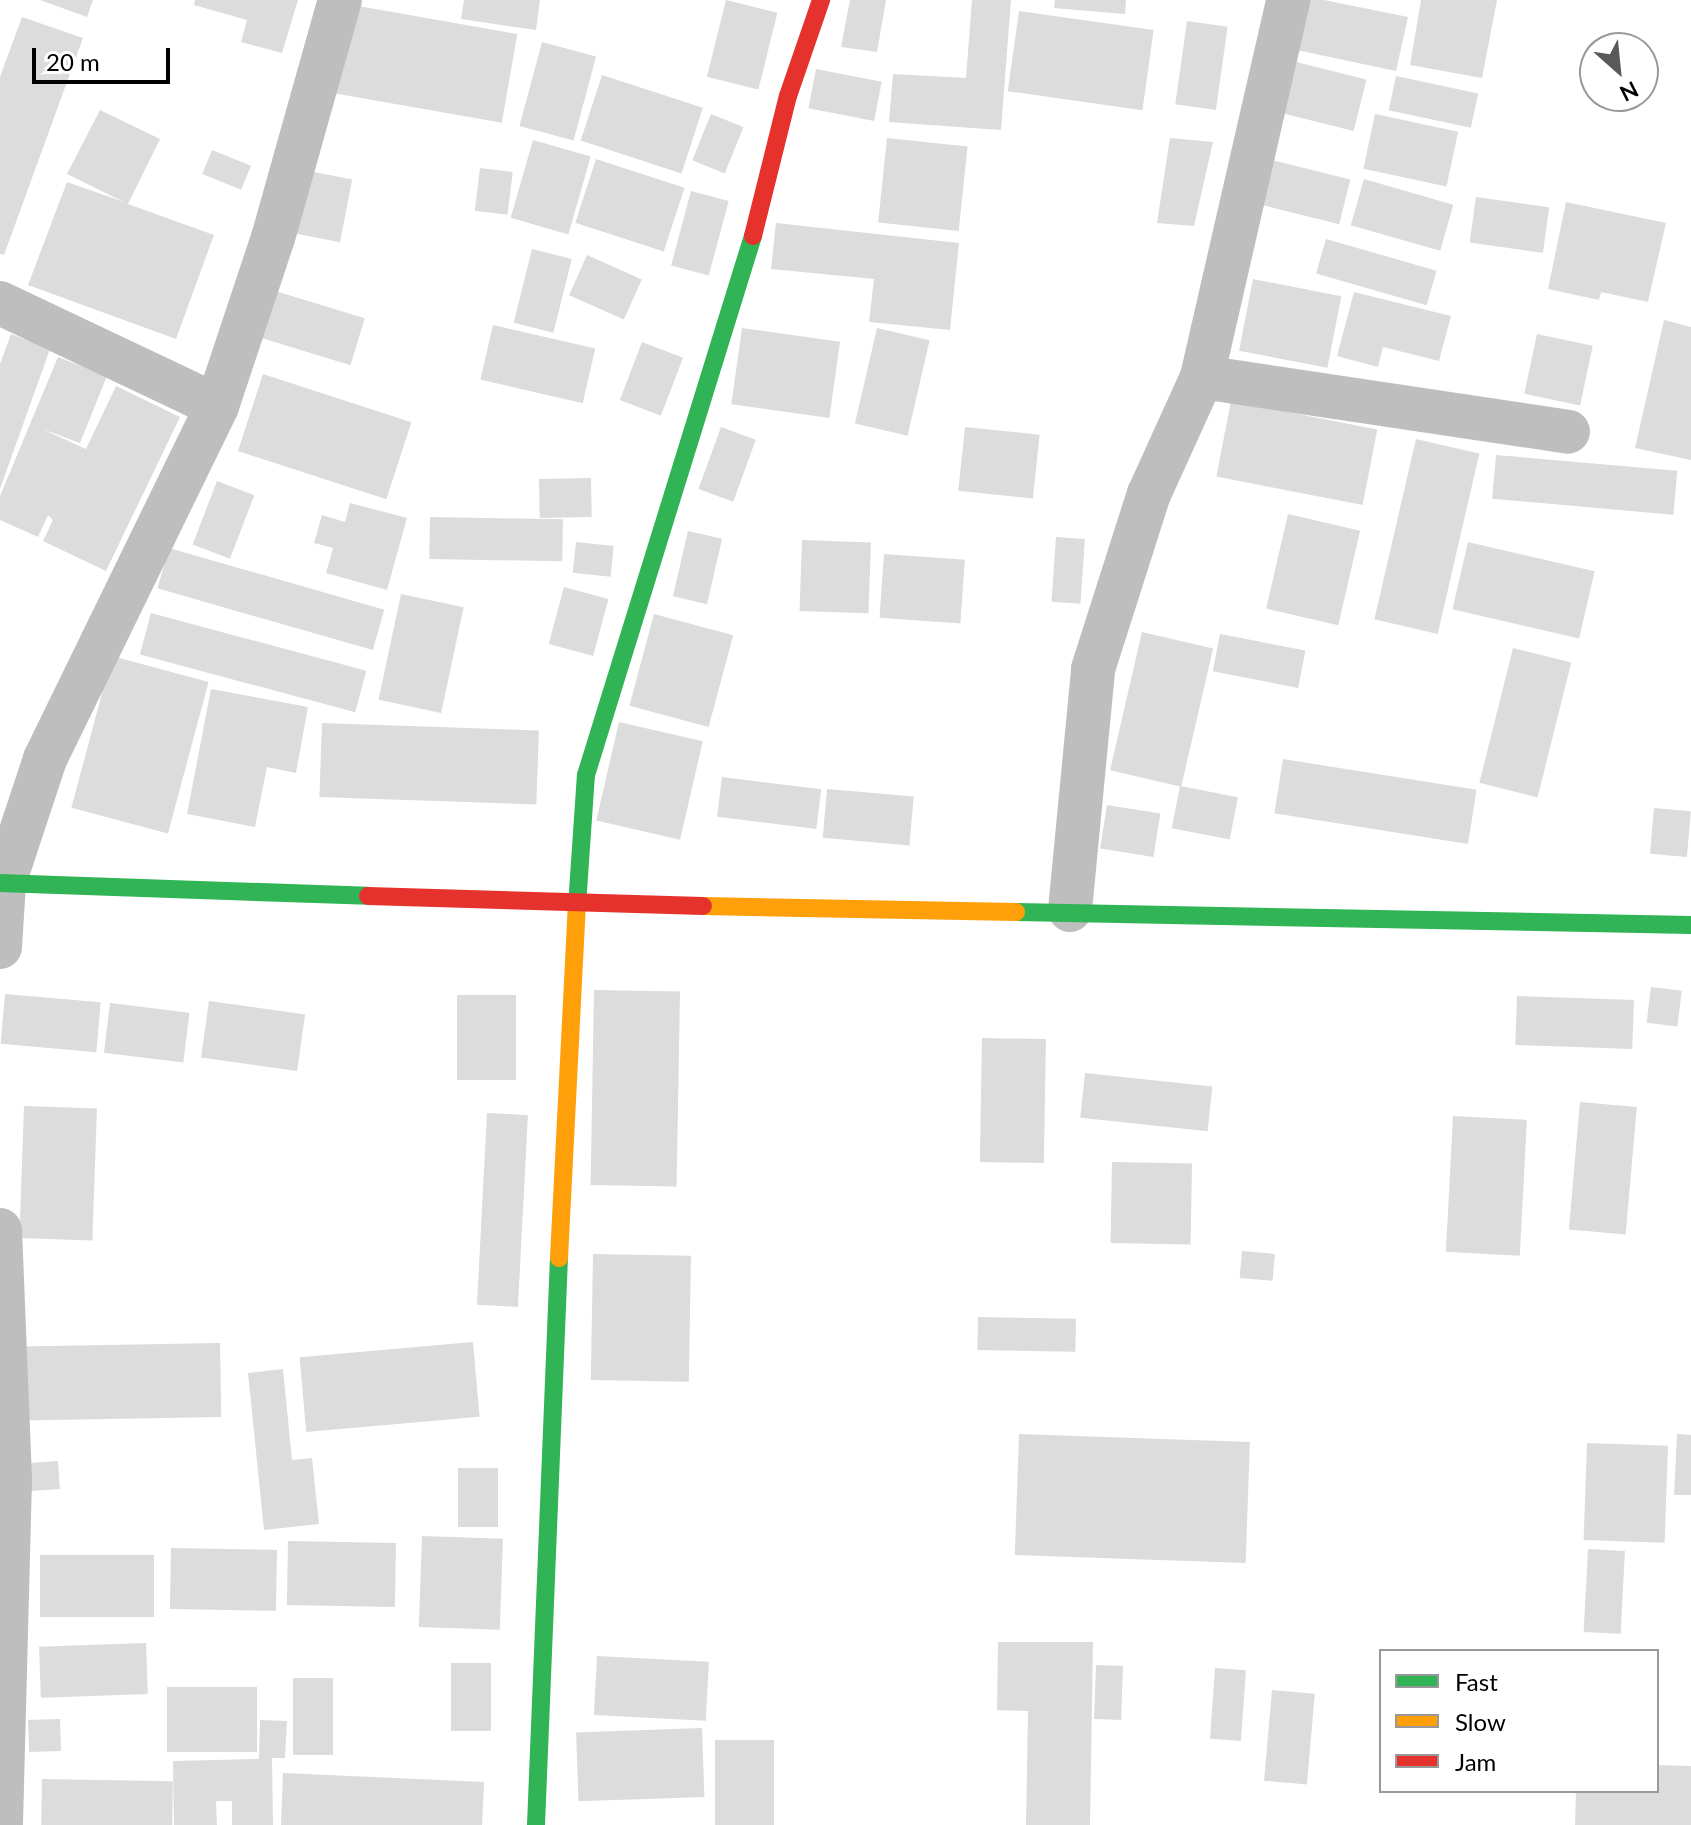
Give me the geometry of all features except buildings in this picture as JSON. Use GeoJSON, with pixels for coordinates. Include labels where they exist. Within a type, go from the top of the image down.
{"type":"FeatureCollection","features":[{"type":"Feature","properties":{"kind":"street"},"geometry":{"type":"LineString","coordinates":[[0,947],[2,883],[45,759],[217,406],[273,238],[340,0]]}},
{"type":"Feature","properties":{"kind":"street"},"geometry":{"type":"LineString","coordinates":[[536,1825],[557,1388],[560,1165],[580,904],[586,775],[742,281],[788,96],[821,0]]}},
{"type":"Feature","properties":{"kind":"street"},"geometry":{"type":"LineString","coordinates":[[1070,910],[1093,669],[1149,494],[1202,377],[1288,0]]}},
{"type":"Feature","properties":{"kind":"street"},"geometry":{"type":"LineString","coordinates":[[0,303],[217,406]]}},
{"type":"Feature","properties":{"kind":"street"},"geometry":{"type":"LineString","coordinates":[[1202,377],[1568,432]]}},
{"type":"Feature","properties":{"kind":"street"},"geometry":{"type":"LineString","coordinates":[[2,883],[580,904],[1070,910],[1691,925]]}},
{"type":"Feature","properties":{"kind":"street"},"geometry":{"type":"LineString","coordinates":[[0,1230],[10,1480],[1,1825]]}},
{"type":"Feature","properties":{"kind":"traffic: fast"},"geometry":{"type":"LineString","coordinates":[[577,906],[586,775],[753,236]]}},
{"type":"Feature","properties":{"kind":"traffic: fast"},"geometry":{"type":"LineString","coordinates":[[0,883],[368,896]]}},
{"type":"Feature","properties":{"kind":"traffic: fast"},"geometry":{"type":"LineString","coordinates":[[1016,912],[1691,925]]}},
{"type":"Feature","properties":{"kind":"traffic: fast"},"geometry":{"type":"LineString","coordinates":[[536,1825],[559,1258]]}},
{"type":"Feature","properties":{"kind":"traffic: slow"},"geometry":{"type":"LineString","coordinates":[[559,1258],[577,906]]}},
{"type":"Feature","properties":{"kind":"traffic: slow"},"geometry":{"type":"LineString","coordinates":[[703,906],[1016,912]]}},
{"type":"Feature","properties":{"kind":"traffic: jam"},"geometry":{"type":"LineString","coordinates":[[753,236],[788,96],[821,0]]}},
{"type":"Feature","properties":{"kind":"traffic: jam"},"geometry":{"type":"LineString","coordinates":[[368,896],[703,906]]}}]}
